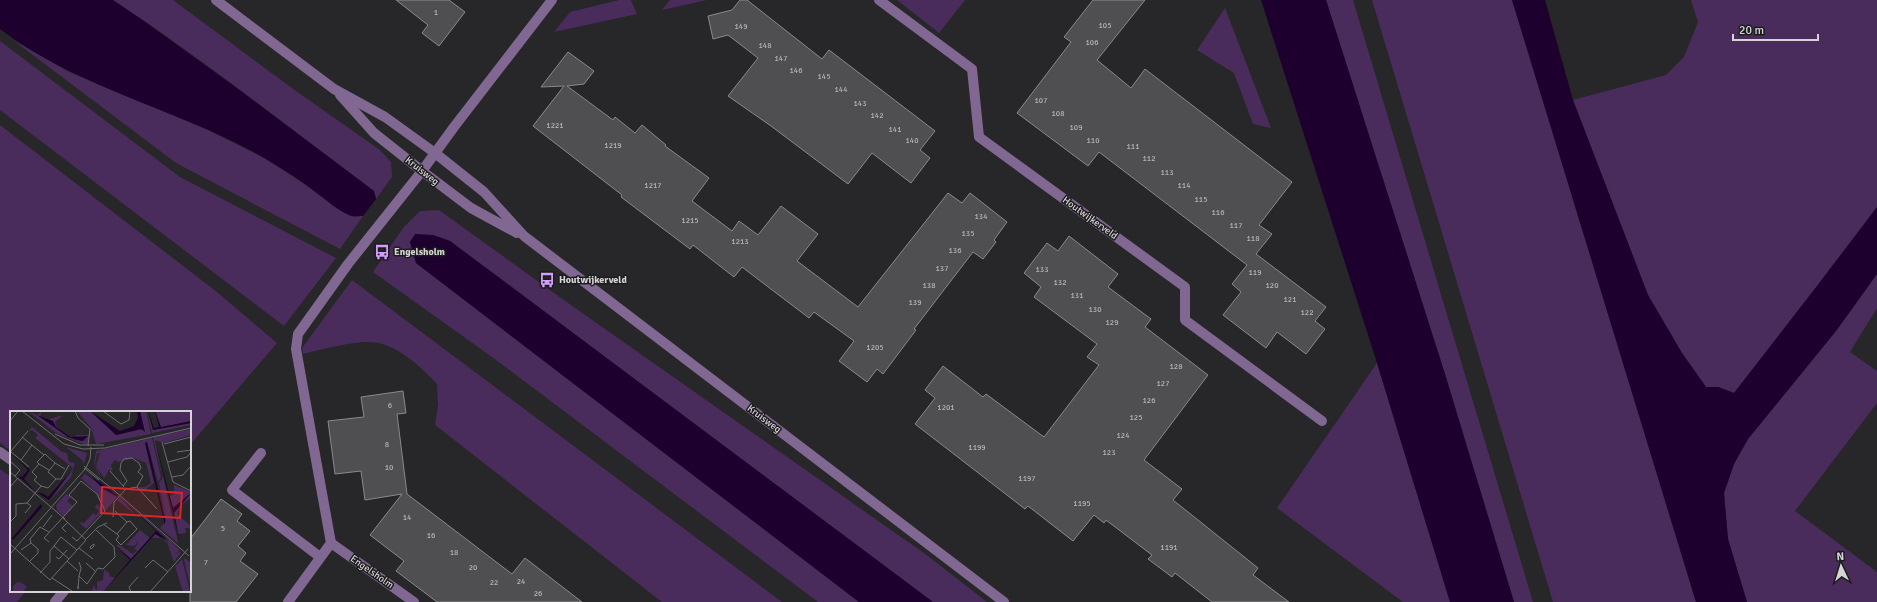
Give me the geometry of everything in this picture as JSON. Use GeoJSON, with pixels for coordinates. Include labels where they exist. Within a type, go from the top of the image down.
{"type":"FeatureCollection","features":[{"type":"Feature","properties":{"kind":"street","name":"Kruisweg"},"geometry":{"type":"LineString","coordinates":[[216,0],[334,89],[385,117],[435,153],[484,192],[524,236]]}},
{"type":"Feature","properties":{"kind":"street"},"geometry":{"type":"LineString","coordinates":[[288,602],[331,543],[296,349],[298,334],[348,264],[422,171],[552,0]]}},
{"type":"Feature","properties":{"kind":"street","name":"Houtwijkerveld"},"geometry":{"type":"LineString","coordinates":[[879,0],[972,69],[979,137],[1185,287],[1185,320],[1322,421]]}},
{"type":"Feature","properties":{"kind":"street","name":"Kruisweg"},"geometry":{"type":"LineString","coordinates":[[334,89],[374,133],[422,171],[471,208],[524,236],[1004,602]]}},
{"type":"Feature","properties":{"kind":"street"},"geometry":{"type":"LineString","coordinates":[[0,452],[10,459]]}},
{"type":"Feature","properties":{"kind":"street"},"geometry":{"type":"LineString","coordinates":[[260,452],[232,490],[320,557]]}},
{"type":"Feature","properties":{"kind":"street","name":"Engelsholm"},"geometry":{"type":"LineString","coordinates":[[331,543],[414,602]]}},
{"type":"Feature","properties":{"kind":"street"},"geometry":{"type":"LineString","coordinates":[[55,602],[63,592]]}},
{"type":"Feature","properties":{"kind":"shaded area"},"geometry":{"type":"Polygon","coordinates":[[[0,0],[113,0],[234,86],[374,191],[376,199],[363,216],[351,216],[346,214],[302,182],[266,159],[199,126],[97,84],[63,68],[31,50],[0,29],[0,0]]]}},
{"type":"Feature","properties":{"kind":"shaded area"},"geometry":{"type":"Polygon","coordinates":[[[113,0],[173,0],[296,91],[380,150],[391,162],[392,177],[376,199],[374,191],[245,93],[113,0]]]}},
{"type":"Feature","properties":{"kind":"shaded area"},"geometry":{"type":"Polygon","coordinates":[[[619,0],[631,0],[637,14],[554,32],[570,12],[619,0]]]}},
{"type":"Feature","properties":{"kind":"shaded area"},"geometry":{"type":"Polygon","coordinates":[[[670,0],[707,0],[662,10],[670,0]]]}},
{"type":"Feature","properties":{"kind":"shaded area"},"geometry":{"type":"Polygon","coordinates":[[[897,0],[965,0],[939,33],[897,0]]]}},
{"type":"Feature","properties":{"kind":"shaded area"},"geometry":{"type":"Polygon","coordinates":[[[1261,0],[1326,0],[1445,374],[1514,602],[1450,602],[1377,363],[1261,0]]]}},
{"type":"Feature","properties":{"kind":"shaded area"},"geometry":{"type":"Polygon","coordinates":[[[1326,0],[1353,0],[1533,602],[1514,602],[1445,374],[1326,0]]]}},
{"type":"Feature","properties":{"kind":"shaded area"},"geometry":{"type":"Polygon","coordinates":[[[1372,0],[1512,0],[1696,602],[1553,602],[1372,0]]]}},
{"type":"Feature","properties":{"kind":"shaded area"},"geometry":{"type":"Polygon","coordinates":[[[1512,0],[1545,0],[1573,100],[1648,295],[1682,353],[1706,387],[1718,387],[1734,393],[1877,207],[1877,274],[1836,331],[1748,439],[1734,464],[1724,493],[1728,539],[1747,602],[1696,602],[1512,0]]]}},
{"type":"Feature","properties":{"kind":"shaded area"},"geometry":{"type":"Polygon","coordinates":[[[1691,0],[1877,0],[1877,207],[1734,393],[1718,387],[1706,387],[1682,353],[1648,295],[1573,100],[1666,75],[1684,57],[1698,22],[1691,0]]]}},
{"type":"Feature","properties":{"kind":"shaded area"},"geometry":{"type":"Polygon","coordinates":[[[1225,8],[1271,128],[1253,124],[1234,73],[1197,50],[1225,8]]]}},
{"type":"Feature","properties":{"kind":"shaded area"},"geometry":{"type":"Polygon","coordinates":[[[13,40],[69,72],[208,130],[266,159],[312,189],[342,211],[352,216],[363,216],[340,249],[176,163],[13,40]]]}},
{"type":"Feature","properties":{"kind":"shaded area"},"geometry":{"type":"Polygon","coordinates":[[[0,41],[180,177],[336,258],[284,326],[0,110],[0,41]]]}},
{"type":"Feature","properties":{"kind":"shaded area"},"geometry":{"type":"Polygon","coordinates":[[[0,125],[217,292],[277,343],[191,444],[191,411],[10,411],[10,450],[0,443],[0,125]]]}},
{"type":"Feature","properties":{"kind":"shaded area"},"geometry":{"type":"Polygon","coordinates":[[[439,210],[561,298],[928,556],[987,602],[933,602],[450,241],[433,235],[410,242],[416,263],[859,602],[818,602],[492,357],[373,272],[403,228],[420,211],[439,210]]]}},
{"type":"Feature","properties":{"kind":"shaded area"},"geometry":{"type":"Polygon","coordinates":[[[415,234],[433,235],[450,241],[933,602],[859,602],[416,263],[410,242],[415,234]]]}},
{"type":"Feature","properties":{"kind":"shaded area"},"geometry":{"type":"Polygon","coordinates":[[[1877,274],[1877,308],[1850,352],[1877,371],[1877,403],[1795,511],[1877,572],[1877,602],[1747,602],[1728,539],[1724,493],[1734,464],[1748,439],[1836,331],[1877,274]]]}},
{"type":"Feature","properties":{"kind":"shaded area"},"geometry":{"type":"Polygon","coordinates":[[[352,280],[782,602],[662,602],[435,425],[438,405],[437,384],[407,357],[389,346],[370,342],[345,344],[303,354],[302,348],[352,280]]]}},
{"type":"Feature","properties":{"kind":"shaded area"},"geometry":{"type":"Polygon","coordinates":[[[1377,363],[1450,602],[1403,602],[1277,508],[1377,363]]]}},
{"type":"Feature","properties":{"kind":"shaded area"},"geometry":{"type":"Polygon","coordinates":[[[0,469],[10,476],[10,592],[25,592],[17,602],[0,602],[0,469]]]}},
{"type":"Feature","properties":{"kind":"building"},"geometry":{"type":"Polygon","coordinates":[[[396,0],[449,0],[465,12],[439,46],[422,33],[428,25],[396,0]]]}},
{"type":"Feature","properties":{"kind":"building"},"geometry":{"type":"Polygon","coordinates":[[[740,0],[747,0],[822,59],[829,50],[935,131],[920,150],[930,158],[911,183],[872,153],[848,184],[771,126],[728,96],[758,58],[728,35],[713,39],[708,16],[732,10],[740,0]]]}},
{"type":"Feature","properties":{"kind":"building"},"geometry":{"type":"Polygon","coordinates":[[[1093,0],[1145,0],[1097,60],[1131,88],[1145,69],[1292,182],[1259,225],[1272,234],[1256,254],[1326,307],[1315,321],[1325,329],[1306,354],[1277,332],[1266,348],[1223,315],[1241,292],[1232,284],[1247,265],[1099,152],[1088,166],[1017,113],[1071,42],[1064,37],[1093,0]]]}},
{"type":"Feature","properties":{"kind":"building"},"geometry":{"type":"Polygon","coordinates":[[[568,52],[594,71],[584,84],[567,86],[613,120],[615,117],[635,133],[642,125],[666,145],[665,146],[709,178],[692,201],[732,231],[739,221],[758,235],[781,206],[818,234],[797,261],[858,307],[948,193],[962,203],[970,193],[1007,222],[994,240],[996,242],[983,259],[973,252],[914,329],[916,330],[883,374],[877,369],[867,382],[839,361],[854,341],[814,312],[809,318],[742,267],[734,277],[693,245],[690,249],[621,197],[622,195],[533,126],[564,86],[541,87],[568,52]]]}},
{"type":"Feature","properties":{"kind":"building"},"geometry":{"type":"Polygon","coordinates":[[[1069,236],[1118,274],[1108,287],[1151,319],[1145,327],[1208,375],[1144,460],[1182,489],[1173,500],[1258,568],[1253,575],[1289,602],[1212,602],[1175,573],[1172,577],[1148,559],[1152,555],[1106,520],[1104,523],[1094,515],[1073,541],[1028,506],[1025,509],[915,424],[935,398],[925,390],[943,366],[983,397],[986,394],[1044,437],[1099,365],[1087,357],[1097,344],[1034,297],[1041,287],[1024,273],[1047,243],[1058,251],[1069,236]]]}},
{"type":"Feature","properties":{"kind":"building"},"geometry":{"type":"Polygon","coordinates":[[[403,391],[406,413],[397,414],[407,494],[512,574],[525,558],[582,602],[437,602],[396,571],[404,561],[370,535],[402,494],[365,500],[361,471],[335,474],[328,421],[364,417],[361,397],[403,391]]]}},
{"type":"Feature","properties":{"kind":"building"},"geometry":{"type":"Polygon","coordinates":[[[221,499],[242,514],[237,521],[250,531],[238,546],[246,553],[240,561],[258,574],[236,602],[190,602],[191,538],[221,499]]]}},
{"type":"Feature","properties":{"kind":"place","name":"Engelsholm"},"geometry":{"type":"Point","coordinates":[382,252]}},
{"type":"Feature","properties":{"kind":"place","name":"Houtwijkerveld"},"geometry":{"type":"Point","coordinates":[547,280]}}]}
